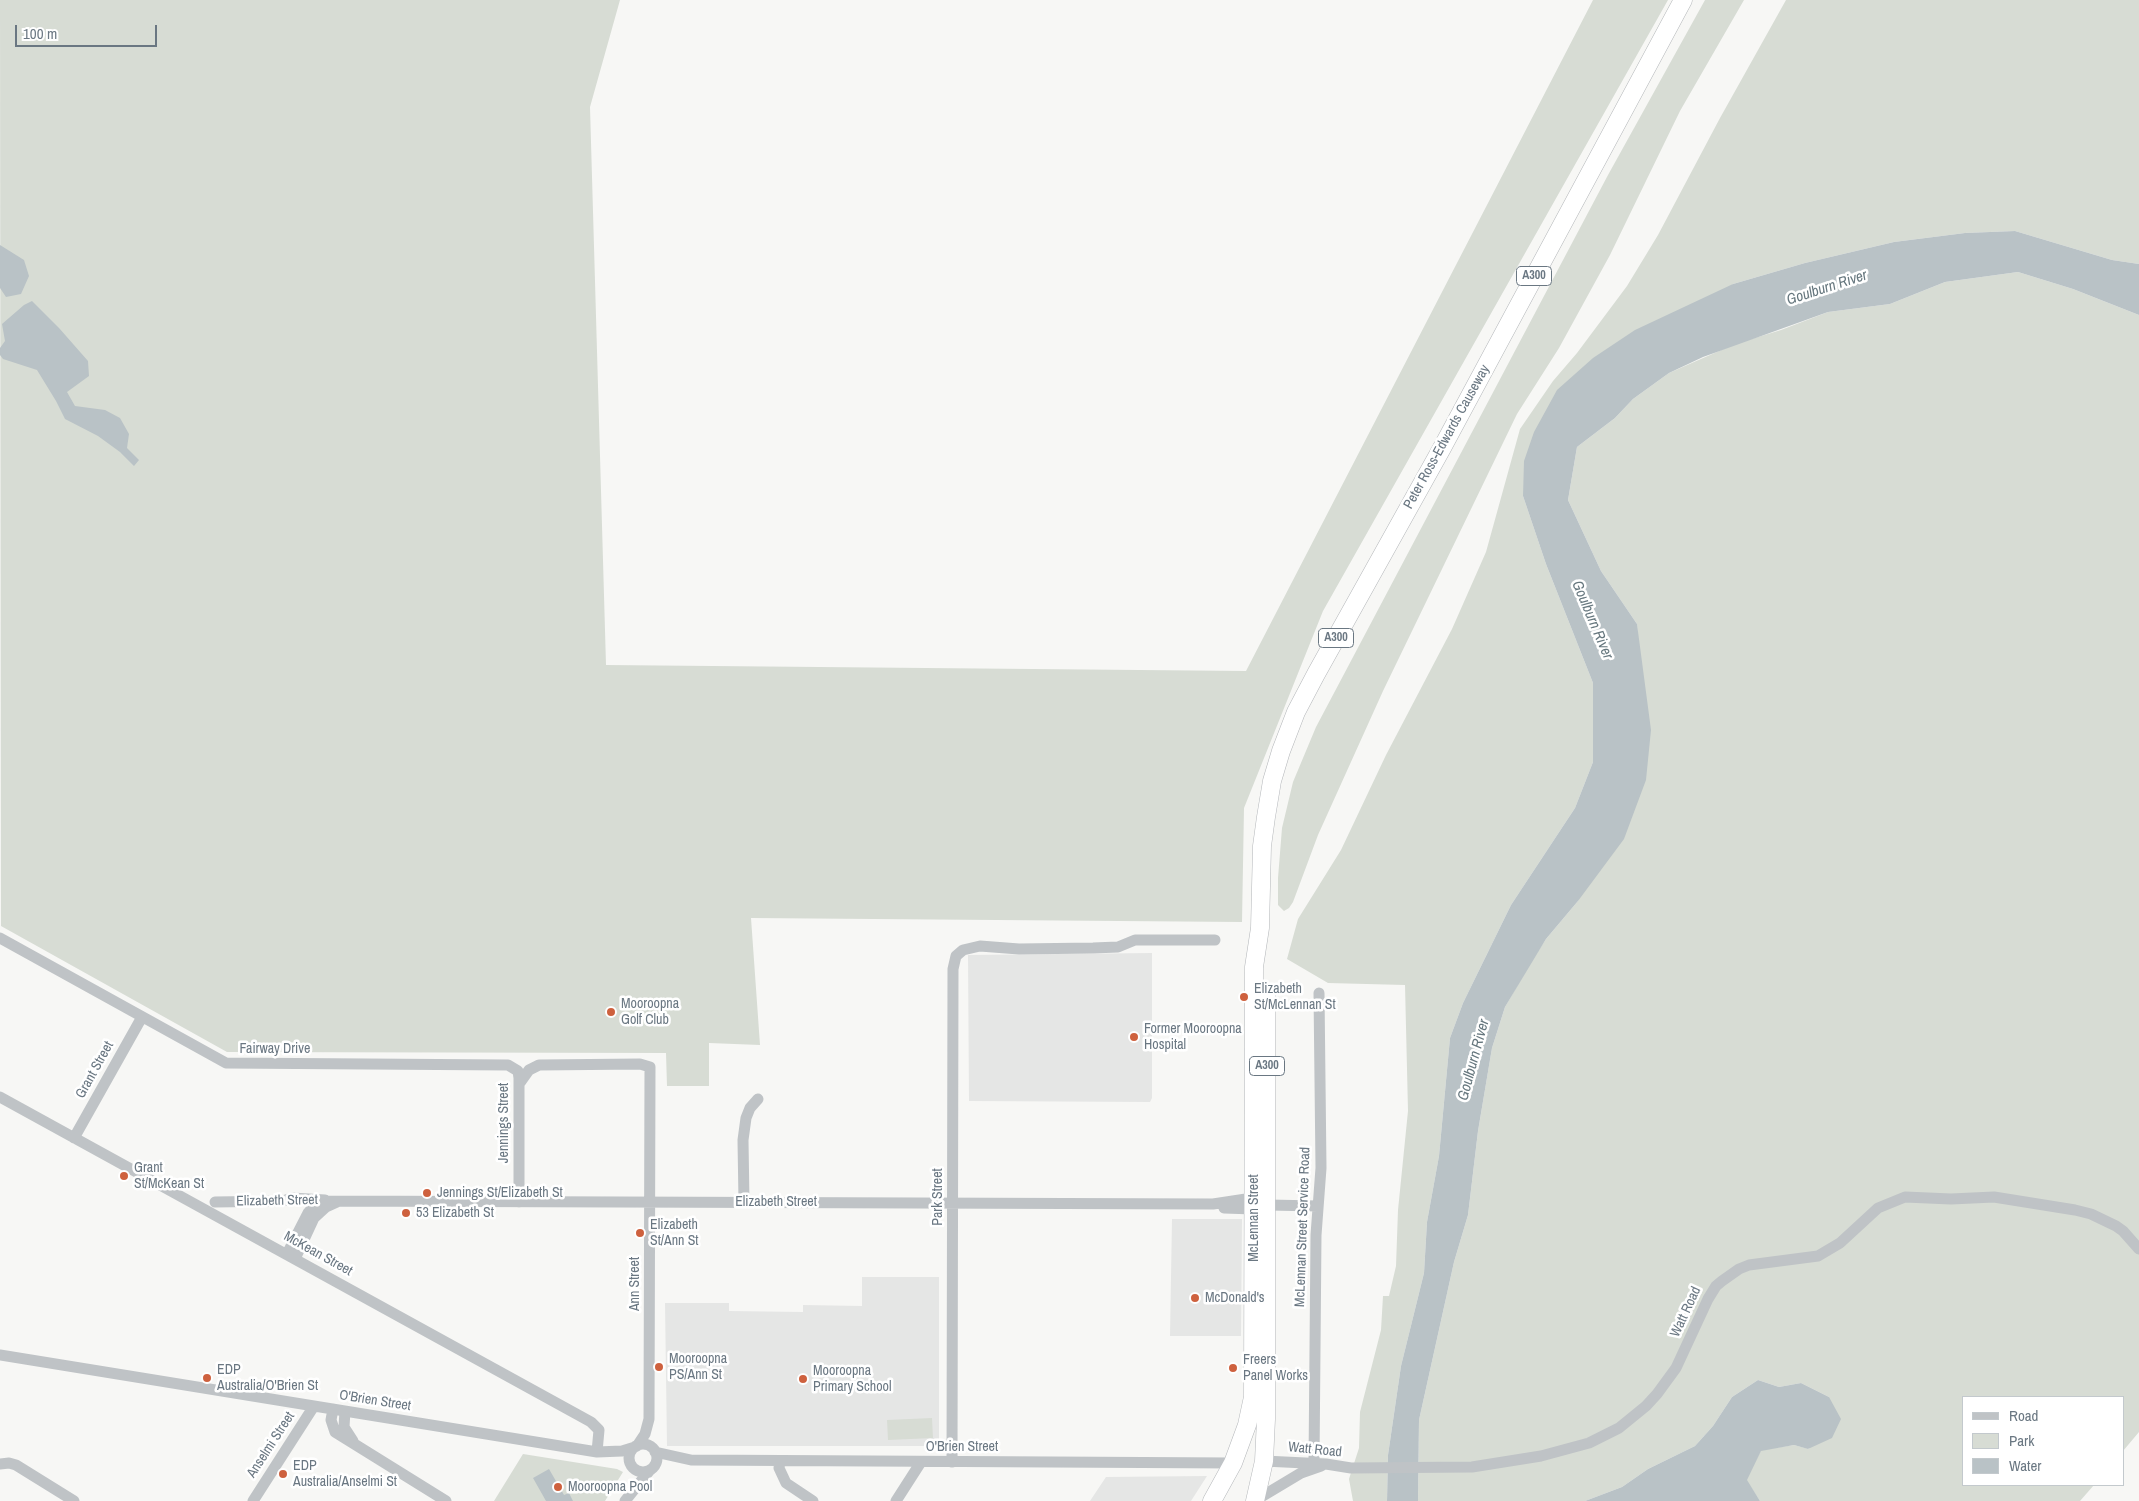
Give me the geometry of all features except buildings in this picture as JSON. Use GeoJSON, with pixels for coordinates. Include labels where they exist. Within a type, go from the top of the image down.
{"type":"FeatureCollection","features":[{"type":"Feature","properties":{"kind":"highway","name":"Peter Ross-Edwards Causeway"},"geometry":{"type":"LineString","coordinates":[[1260,890],[1262,846],[1268,799],[1281,751],[1296,712],[1442,448],[1683,1]]}},
{"type":"Feature","properties":{"kind":"highway","name":"McLennan Street"},"geometry":{"type":"LineString","coordinates":[[1256,1500],[1264,1461],[1266,1419],[1261,1207],[1254,1187],[1254,967],[1260,928],[1260,890]]}},
{"type":"Feature","properties":{"kind":"highway","name":"McLennan Street"},"geometry":{"type":"LineString","coordinates":[[1212,1501],[1233,1462],[1247,1425],[1253,1397],[1261,1207],[1266,965],[1260,928]]}},
{"type":"Feature","properties":{"kind":"highway"},"geometry":{"type":"LineString","coordinates":[[1233,1462],[1264,1461]]}},
{"type":"Feature","properties":{"kind":"street","name":"Fairway Drive"},"geometry":{"type":"LineString","coordinates":[[0,938],[229,1064],[506,1064],[514,1068],[519,1079]]}},
{"type":"Feature","properties":{"kind":"street","name":"Park Street"},"geometry":{"type":"LineString","coordinates":[[952,1462],[954,964],[956,956],[962,951],[977,946],[1019,949],[1093,948],[1116,947],[1135,940],[1215,940]]}},
{"type":"Feature","properties":{"kind":"street","name":"McLennan Street Service Road"},"geometry":{"type":"LineString","coordinates":[[1314,1463],[1315,1281],[1321,1156],[1319,993]]}},
{"type":"Feature","properties":{"kind":"street","name":"Grant Street"},"geometry":{"type":"LineString","coordinates":[[74,1138],[142,1017]]}},
{"type":"Feature","properties":{"kind":"street","name":"Ann Street"},"geometry":{"type":"LineString","coordinates":[[519,1079],[529,1070],[539,1065],[642,1064],[650,1067],[650,1411],[655,1451]]}},
{"type":"Feature","properties":{"kind":"street","name":"Jennings Street"},"geometry":{"type":"LineString","coordinates":[[519,1079],[519,1202]]}},
{"type":"Feature","properties":{"kind":"street","name":"McKean Street"},"geometry":{"type":"LineString","coordinates":[[0,1097],[591,1422],[599,1430],[597,1452]]}},
{"type":"Feature","properties":{"kind":"street"},"geometry":{"type":"LineString","coordinates":[[744,1202],[743,1140],[746,1118],[750,1108],[758,1099]]}},
{"type":"Feature","properties":{"kind":"street","name":"Elizabeth Street"},"geometry":{"type":"LineString","coordinates":[[291,1257],[307,1215],[314,1206],[323,1201],[650,1204],[744,1202],[1213,1204],[1246,1199],[1251,1196],[1254,1187]]}},
{"type":"Feature","properties":{"kind":"street","name":"Watt Road"},"geometry":{"type":"LineString","coordinates":[[1264,1461],[1330,1464],[1354,1468],[1472,1467],[1557,1453],[1589,1443],[1619,1428],[1646,1406],[1667,1382],[1683,1356],[1708,1299],[1716,1286],[1722,1281],[1739,1269],[1749,1265],[1805,1258],[1824,1252],[1840,1243],[1878,1208],[1898,1199],[1919,1196],[1951,1199],[1994,1197],[2075,1210],[2091,1214],[2116,1226],[2139,1249]]}},
{"type":"Feature","properties":{"kind":"street","name":"Elizabeth Street"},"geometry":{"type":"LineString","coordinates":[[215,1202],[282,1201],[292,1198],[304,1198],[339,1202]]}},
{"type":"Feature","properties":{"kind":"street","name":"Elizabeth Street"},"geometry":{"type":"LineString","coordinates":[[1213,1204],[1227,1208],[1318,1206]]}},
{"type":"Feature","properties":{"kind":"street","name":"O'Brien Street"},"geometry":{"type":"LineString","coordinates":[[0,1355],[597,1452],[622,1451],[636,1446]]}},
{"type":"Feature","properties":{"kind":"street","name":"Anselmi Street"},"geometry":{"type":"LineString","coordinates":[[253,1501],[314,1406]]}},
{"type":"Feature","properties":{"kind":"street"},"geometry":{"type":"LineString","coordinates":[[339,1410],[344,1427],[354,1442],[446,1501]]}},
{"type":"Feature","properties":{"kind":"street","name":"Ann Street"},"geometry":{"type":"LineString","coordinates":[[636,1446],[646,1431],[650,1411]]}},
{"type":"Feature","properties":{"kind":"street"},"geometry":{"type":"LineString","coordinates":[[646,1445],[655,1451],[656,1460],[625,1501],[632,1467],[629,1457],[636,1446],[646,1445]]}},
{"type":"Feature","properties":{"kind":"street","name":"O'Brien Street"},"geometry":{"type":"LineString","coordinates":[[655,1451],[692,1460],[1233,1462]]}},
{"type":"Feature","properties":{"kind":"street","name":"O'Brien Street"},"geometry":{"type":"LineString","coordinates":[[597,1452],[632,1467]]}},
{"type":"Feature","properties":{"kind":"street","name":"O'Brien Street"},"geometry":{"type":"LineString","coordinates":[[651,1469],[692,1460]]}},
{"type":"Feature","properties":{"kind":"street"},"geometry":{"type":"LineString","coordinates":[[780,1461],[779,1468],[786,1483],[813,1501]]}},
{"type":"Feature","properties":{"kind":"street"},"geometry":{"type":"LineString","coordinates":[[896,1501],[921,1462]]}},
{"type":"Feature","properties":{"kind":"street"},"geometry":{"type":"LineString","coordinates":[[0,1464],[9,1463],[16,1465],[74,1501]]}},
{"type":"Feature","properties":{"kind":"street"},"geometry":{"type":"LineString","coordinates":[[1256,1500],[1301,1473],[1330,1464]]}},
{"type":"Feature","properties":{"kind":"street"},"geometry":{"type":"LineString","coordinates":[[632,1467],[642,1472],[651,1469]]}},
{"type":"Feature","properties":{"kind":"shaded area","name":"Former Mooroopna Hospital"},"geometry":{"type":"Polygon","coordinates":[[[1152,953],[1152,1098],[1150,1102],[969,1101],[968,955],[1152,953]]]}},
{"type":"Feature","properties":{"kind":"shaded area"},"geometry":{"type":"Polygon","coordinates":[[[1172,1219],[1242,1219],[1241,1336],[1170,1336],[1172,1219]]]}},
{"type":"Feature","properties":{"kind":"shaded area","name":"Mooroopna Primary School"},"geometry":{"type":"Polygon","coordinates":[[[862,1277],[939,1277],[939,1446],[667,1446],[665,1303],[729,1303],[729,1311],[803,1312],[803,1305],[862,1306],[862,1277]]]}},
{"type":"Feature","properties":{"kind":"shaded area"},"geometry":{"type":"Polygon","coordinates":[[[1207,1476],[1191,1501],[1090,1501],[1106,1477],[1207,1476]]]}},
{"type":"Feature","properties":{"kind":"green space","name":"Mooroopna Golf Club"},"geometry":{"type":"Polygon","coordinates":[[[0,0],[620,0],[590,107],[606,665],[1246,671],[1593,0],[1668,0],[1323,611],[1244,808],[1242,922],[751,918],[760,1045],[709,1043],[709,1086],[667,1086],[666,1053],[227,1052],[1,926],[0,0]]]}},
{"type":"Feature","properties":{"kind":"green space"},"geometry":{"type":"Polygon","coordinates":[[[1705,0],[1744,0],[1680,111],[1610,255],[1559,348],[1517,414],[1383,691],[1318,835],[1293,902],[1284,911],[1278,905],[1282,828],[1293,782],[1316,727],[1608,175],[1705,0]]]}},
{"type":"Feature","properties":{"kind":"green space"},"geometry":{"type":"Polygon","coordinates":[[[1786,0],[2139,0],[2139,264],[2112,260],[2015,231],[1965,233],[1894,242],[1805,263],[1733,284],[1523,496],[1546,564],[1593,683],[1593,762],[1575,808],[1511,905],[1463,1003],[1450,1038],[1439,1156],[1427,1222],[1424,1273],[1401,1366],[1388,1455],[1387,1501],[1353,1501],[1349,1479],[1359,1448],[1360,1412],[1381,1330],[1383,1296],[1389,1296],[1396,1266],[1398,1210],[1408,1111],[1405,985],[1328,983],[1287,959],[1298,919],[1341,850],[1386,755],[1452,629],[1486,552],[1520,429],[1553,381],[1577,353],[1627,286],[1658,235],[1720,118],[1786,0]]]}},
{"type":"Feature","properties":{"kind":"green space"},"geometry":{"type":"Polygon","coordinates":[[[2018,272],[2073,289],[2139,315],[2139,1432],[2124,1450],[2124,1396],[1962,1396],[1962,1486],[2093,1486],[2080,1501],[1760,1501],[1746,1480],[1761,1450],[1794,1445],[1809,1449],[1829,1397],[1801,1383],[1779,1387],[1758,1380],[1732,1397],[1713,1426],[1695,1446],[1648,1469],[1622,1487],[1585,1501],[1418,1501],[1419,1420],[1454,1262],[1468,1215],[1478,1131],[1492,1048],[1505,1007],[1531,962],[1546,939],[1578,901],[1638,644],[1637,624],[1601,571],[1568,500],[1577,447],[1615,418],[1633,399],[1669,373],[1735,344],[1781,330],[1828,312],[1890,304],[1945,282],[2018,272]]]}},
{"type":"Feature","properties":{"kind":"green space"},"geometry":{"type":"Polygon","coordinates":[[[932,1418],[933,1438],[888,1440],[887,1420],[932,1418]]]}},
{"type":"Feature","properties":{"kind":"green space","name":"Mooroopna Pool"},"geometry":{"type":"Polygon","coordinates":[[[523,1454],[617,1469],[623,1472],[605,1501],[494,1501],[523,1454]]]}},
{"type":"Feature","properties":{"kind":"water","name":"Goulburn River"},"geometry":{"type":"Polygon","coordinates":[[[2015,231],[2112,260],[2139,264],[2139,315],[2073,289],[2018,272],[1945,282],[1890,304],[1828,312],[1703,357],[1669,373],[1633,399],[1615,418],[1577,447],[1568,500],[1601,571],[1637,624],[1651,730],[1646,780],[1624,839],[1578,901],[1546,939],[1505,1007],[1492,1048],[1478,1131],[1468,1215],[1454,1262],[1419,1420],[1418,1501],[1387,1501],[1388,1455],[1401,1366],[1424,1273],[1427,1222],[1439,1156],[1450,1038],[1463,1003],[1511,905],[1575,808],[1593,762],[1593,683],[1546,564],[1523,496],[1524,461],[1534,432],[1557,390],[1593,358],[1635,330],[1733,284],[1805,263],[1894,242],[1965,233],[2015,231]]]}},
{"type":"Feature","properties":{"kind":"water"},"geometry":{"type":"Polygon","coordinates":[[[0,245],[24,260],[29,276],[21,294],[6,297],[0,288],[0,245]]]}},
{"type":"Feature","properties":{"kind":"water"},"geometry":{"type":"Polygon","coordinates":[[[32,301],[88,361],[89,376],[67,392],[75,406],[105,410],[120,418],[129,434],[127,448],[139,460],[134,466],[120,452],[98,436],[65,419],[37,370],[3,359],[0,355],[0,348],[5,341],[2,324],[24,305],[32,301]]]}},
{"type":"Feature","properties":{"kind":"water"},"geometry":{"type":"Polygon","coordinates":[[[1758,1380],[1779,1387],[1801,1383],[1829,1397],[1841,1419],[1832,1438],[1808,1449],[1794,1445],[1761,1451],[1747,1480],[1760,1501],[1585,1501],[1622,1487],[1648,1469],[1695,1446],[1713,1426],[1732,1397],[1758,1380]]]}},
{"type":"Feature","properties":{"kind":"water"},"geometry":{"type":"Polygon","coordinates":[[[549,1469],[564,1495],[569,1493],[573,1501],[546,1501],[533,1478],[549,1469]]]}},
{"type":"Feature","properties":{"kind":"place","name":"Elizabeth St/McLennan St"},"geometry":{"type":"Point","coordinates":[1244,997]}},
{"type":"Feature","properties":{"kind":"place","name":"Mooroopna Golf Club"},"geometry":{"type":"Point","coordinates":[611,1012]}},
{"type":"Feature","properties":{"kind":"place","name":"Former Mooroopna Hospital"},"geometry":{"type":"Point","coordinates":[1134,1037]}},
{"type":"Feature","properties":{"kind":"place","name":"Grant St/McKean St"},"geometry":{"type":"Point","coordinates":[124,1176]}},
{"type":"Feature","properties":{"kind":"place","name":"Jennings St/Elizabeth St"},"geometry":{"type":"Point","coordinates":[427,1193]}},
{"type":"Feature","properties":{"kind":"place","name":"53 Elizabeth St"},"geometry":{"type":"Point","coordinates":[406,1213]}},
{"type":"Feature","properties":{"kind":"place","name":"Elizabeth St/Ann St"},"geometry":{"type":"Point","coordinates":[640,1233]}},
{"type":"Feature","properties":{"kind":"place","name":"McDonald's"},"geometry":{"type":"Point","coordinates":[1195,1298]}},
{"type":"Feature","properties":{"kind":"place","name":"Mooroopna PS/Ann St"},"geometry":{"type":"Point","coordinates":[659,1367]}},
{"type":"Feature","properties":{"kind":"place","name":"Freers Panel Works"},"geometry":{"type":"Point","coordinates":[1233,1368]}},
{"type":"Feature","properties":{"kind":"place","name":"EDP Australia/O'Brien St"},"geometry":{"type":"Point","coordinates":[207,1378]}},
{"type":"Feature","properties":{"kind":"place","name":"Mooroopna Primary School"},"geometry":{"type":"Point","coordinates":[803,1379]}},
{"type":"Feature","properties":{"kind":"place","name":"EDP Australia/Anselmi St"},"geometry":{"type":"Point","coordinates":[283,1474]}},
{"type":"Feature","properties":{"kind":"place","name":"Mooroopna Pool"},"geometry":{"type":"Point","coordinates":[558,1487]}}]}
